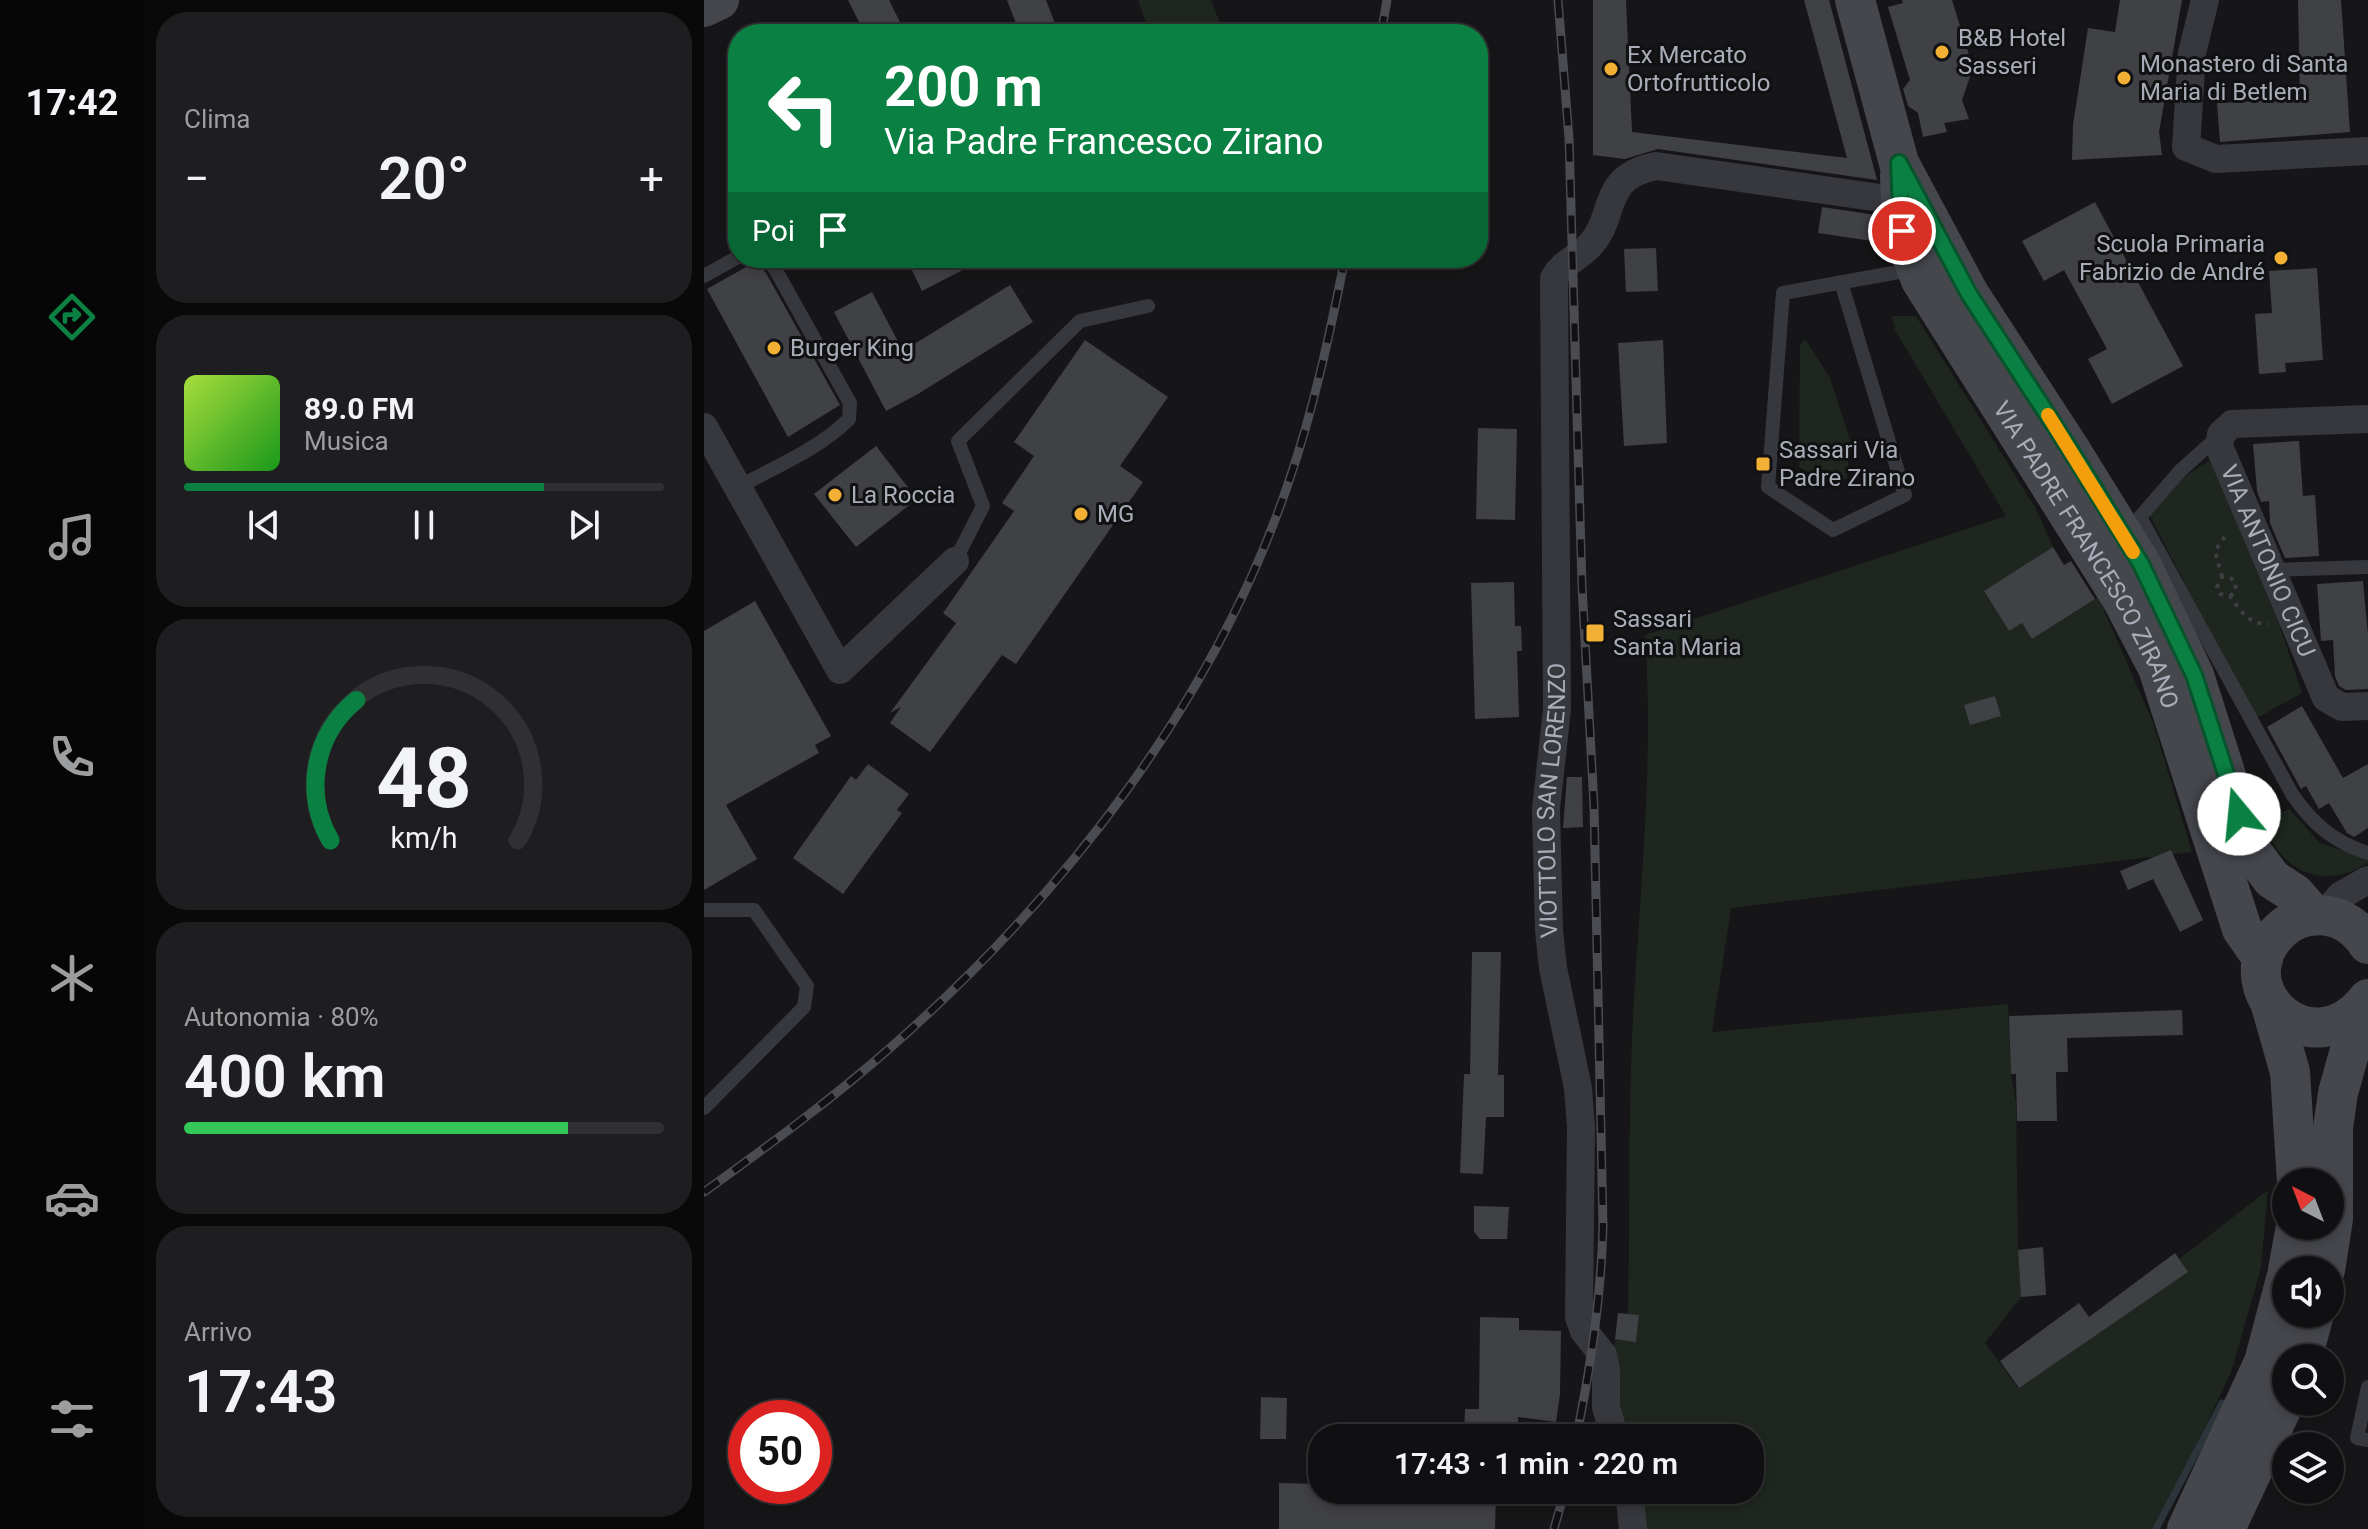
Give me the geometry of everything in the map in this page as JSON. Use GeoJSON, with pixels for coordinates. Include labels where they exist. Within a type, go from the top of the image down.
{"type":"FeatureCollection","features":[{"type":"Feature","properties":{"kind":"main road"},"geometry":{"type":"LineString","coordinates":[[704,7],[719,0]]}},
{"type":"Feature","properties":{"kind":"main road","name":"VIA PADRE FRANCESCO ZIRANO"},"geometry":{"type":"LineString","coordinates":[[1855,0],[1900,182],[1933,265],[1969,294],[2141,564],[2194,675],[2249,848],[2272,879],[2342,911]]}},
{"type":"Feature","properties":{"kind":"main road","name":"VIA PADRE FRANCESCO ZIRANO"},"geometry":{"type":"LineString","coordinates":[[1933,265],[1921,280],[2122,599],[2158,668],[2242,929],[2263,959]]}},
{"type":"Feature","properties":{"kind":"main road"},"geometry":{"type":"LineString","coordinates":[[2296,1168],[2290,1072],[2262,981],[2263,959],[2269,943],[2281,929],[2296,920],[2342,911]]}},
{"type":"Feature","properties":{"kind":"main road"},"geometry":{"type":"LineString","coordinates":[[2270,1002],[2282,1016],[2298,1025],[2315,1029],[2333,1027],[2362,1017]]}},
{"type":"Feature","properties":{"kind":"main road"},"geometry":{"type":"LineString","coordinates":[[2327,1256],[2333,1219],[2333,1128],[2338,1093],[2362,1017]]}},
{"type":"Feature","properties":{"kind":"main road"},"geometry":{"type":"LineString","coordinates":[[2187,1529],[2264,1362],[2273,1328]]}},
{"type":"Feature","properties":{"kind":"main road"},"geometry":{"type":"LineString","coordinates":[[2225,1529],[2278,1416]]}},
{"type":"Feature","properties":{"kind":"street"},"geometry":{"type":"LineString","coordinates":[[2205,0],[2192,53],[2186,147],[2216,159],[2368,151]]}},
{"type":"Feature","properties":{"kind":"street","name":"VIOTTOLO SAN LORENZO"},"geometry":{"type":"LineString","coordinates":[[1611,1424],[1606,1407],[1603,1355],[1584,1331],[1579,1317],[1581,1127],[1578,1088],[1553,968],[1549,930],[1546,809],[1557,709],[1552,287],[1559,269],[1595,238],[1612,198],[1626,179],[1656,166],[1900,182]]}},
{"type":"Feature","properties":{"kind":"street","name":"VIA ANTONIO CICU"},"geometry":{"type":"LineString","coordinates":[[2368,419],[2232,424],[2221,434],[2219,446],[2326,698],[2342,707],[2368,706]]}},
{"type":"Feature","properties":{"kind":"street"},"geometry":{"type":"LineString","coordinates":[[704,427],[840,670],[955,561]]}},
{"type":"Feature","properties":{"kind":"street"},"geometry":{"type":"LineString","coordinates":[[1630,1504],[1633,1529]]}},
{"type":"Feature","properties":{"kind":"lane"},"geometry":{"type":"LineString","coordinates":[[704,276],[728,263]]}},
{"type":"Feature","properties":{"kind":"lane"},"geometry":{"type":"LineString","coordinates":[[1841,282],[1905,495],[1833,530],[1768,487],[1783,293],[1841,282],[1933,265]]}},
{"type":"Feature","properties":{"kind":"lane"},"geometry":{"type":"LineString","coordinates":[[738,487],[836,432],[849,419],[850,403],[775,268]]}},
{"type":"Feature","properties":{"kind":"lane"},"geometry":{"type":"LineString","coordinates":[[955,561],[983,506],[958,441],[1080,321],[1148,306]]}},
{"type":"Feature","properties":{"kind":"lane"},"geometry":{"type":"LineString","coordinates":[[2221,434],[2180,471],[2140,517],[2292,794],[2318,827],[2347,847],[2368,853]]}},
{"type":"Feature","properties":{"kind":"lane"},"geometry":{"type":"LineString","coordinates":[[2272,570],[2368,567]]}},
{"type":"Feature","properties":{"kind":"lane"},"geometry":{"type":"LineString","coordinates":[[704,919],[710,910],[754,910],[807,986],[804,1007],[704,1108]]}},
{"type":"Feature","properties":{"kind":"lane"},"geometry":{"type":"LineString","coordinates":[[2368,1387],[2357,1438],[2368,1440]]}},
{"type":"Feature","properties":{"kind":"path"},"geometry":{"type":"LineString","coordinates":[[2222,577],[2215,551],[2222,538],[2250,518]]}},
{"type":"Feature","properties":{"kind":"path"},"geometry":{"type":"LineString","coordinates":[[2222,577],[2235,581],[2236,591],[2230,596],[2223,596],[2218,590],[2217,583],[2222,577]]}},
{"type":"Feature","properties":{"kind":"path"},"geometry":{"type":"LineString","coordinates":[[2230,596],[2243,614],[2259,624],[2294,621]]}},
{"type":"Feature","properties":{"kind":"shaded area"},"geometry":{"type":"Polygon","coordinates":[[[1138,0],[1211,0],[1220,24],[1146,24],[1138,0]]]}},
{"type":"Feature","properties":{"kind":"shaded area"},"geometry":{"type":"Polygon","coordinates":[[[1892,316],[1916,316],[2035,507],[2053,547],[1984,592],[2009,631],[2022,623],[2032,639],[2098,597],[2153,722],[2192,852],[1731,908],[1712,1032],[2008,1004],[2011,1074],[2016,1102],[2021,1297],[1985,1343],[2018,1388],[2187,1272],[2179,1259],[2268,1190],[2261,1268],[2231,1372],[2157,1529],[1642,1529],[1640,1504],[1764,1504],[1764,1424],[1613,1424],[1606,1407],[1615,1339],[1636,1341],[1639,1316],[1628,1314],[1631,1054],[1647,779],[1645,635],[2006,516],[1895,330],[1892,316]]]}},
{"type":"Feature","properties":{"kind":"shaded area"},"geometry":{"type":"Polygon","coordinates":[[[1805,339],[1830,378],[1850,440],[1847,479],[1820,479],[1799,467],[1800,345],[1805,339]]]}},
{"type":"Feature","properties":{"kind":"shaded area"},"geometry":{"type":"Polygon","coordinates":[[[2210,460],[2279,624],[2302,693],[2255,719],[2149,514],[2182,478],[2210,460]]]}},
{"type":"Feature","properties":{"kind":"shaded area"},"geometry":{"type":"Polygon","coordinates":[[[2289,809],[2320,843],[2368,859],[2368,863],[2332,876],[2320,876],[2297,868],[2277,849],[2264,819],[2289,809]]]}},
{"type":"Feature","properties":{"kind":"building"},"geometry":{"type":"Polygon","coordinates":[[[848,0],[889,0],[901,24],[860,24],[848,0]]]}},
{"type":"Feature","properties":{"kind":"building"},"geometry":{"type":"Polygon","coordinates":[[[1007,0],[1046,0],[1055,24],[1016,24],[1007,0]]]}},
{"type":"Feature","properties":{"kind":"building","name":"Ex Mercato Ortofrutticolo"},"geometry":{"type":"Polygon","coordinates":[[[1593,0],[1626,0],[1632,132],[1847,158],[1804,0],[1829,0],[1877,180],[1658,149],[1625,159],[1593,155],[1593,0]]]}},
{"type":"Feature","properties":{"kind":"building"},"geometry":{"type":"Polygon","coordinates":[[[1902,0],[1952,0],[1973,68],[1962,100],[1969,119],[1944,123],[1947,132],[1923,137],[1918,113],[1908,106],[1903,89],[1910,80],[1888,7],[1903,3],[1902,0]]]}},
{"type":"Feature","properties":{"kind":"building","name":"Monastero di Santa Maria di Betlem"},"geometry":{"type":"Polygon","coordinates":[[[2120,0],[2182,0],[2159,132],[2162,155],[2072,160],[2073,125],[2088,28],[2115,32],[2120,0]]]}},
{"type":"Feature","properties":{"kind":"building"},"geometry":{"type":"Polygon","coordinates":[[[2298,0],[2341,0],[2350,132],[2220,142],[2217,103],[2300,99],[2298,0]]]}},
{"type":"Feature","properties":{"kind":"building"},"geometry":{"type":"Polygon","coordinates":[[[2095,202],[2183,366],[2112,404],[2088,359],[2107,349],[2064,270],[2044,281],[2022,241],[2095,202]]]}},
{"type":"Feature","properties":{"kind":"building"},"geometry":{"type":"Polygon","coordinates":[[[1822,207],[1876,215],[1872,241],[1818,233],[1822,207]]]}},
{"type":"Feature","properties":{"kind":"building"},"geometry":{"type":"Polygon","coordinates":[[[1656,248],[1658,291],[1626,292],[1624,249],[1656,248]]]}},
{"type":"Feature","properties":{"kind":"building","name":"Burger King"},"geometry":{"type":"Polygon","coordinates":[[[744,268],[761,268],[840,405],[788,437],[707,289],[744,268]]]}},
{"type":"Feature","properties":{"kind":"building"},"geometry":{"type":"Polygon","coordinates":[[[911,268],[967,268],[922,291],[911,268]]]}},
{"type":"Feature","properties":{"kind":"building"},"geometry":{"type":"Polygon","coordinates":[[[2317,268],[2323,360],[2285,363],[2286,372],[2259,374],[2255,314],[2272,313],[2269,271],[2317,268]]]}},
{"type":"Feature","properties":{"kind":"building"},"geometry":{"type":"Polygon","coordinates":[[[1010,285],[1033,322],[886,411],[834,312],[872,292],[903,351],[1010,285]]]}},
{"type":"Feature","properties":{"kind":"building"},"geometry":{"type":"Polygon","coordinates":[[[1085,340],[1168,397],[1120,466],[1143,482],[1016,664],[1002,655],[930,752],[890,723],[901,707],[890,713],[956,623],[943,613],[1014,511],[1002,503],[1034,456],[1014,442],[1085,340]]]}},
{"type":"Feature","properties":{"kind":"building"},"geometry":{"type":"Polygon","coordinates":[[[1663,340],[1667,443],[1624,446],[1618,343],[1663,340]]]}},
{"type":"Feature","properties":{"kind":"building"},"geometry":{"type":"Polygon","coordinates":[[[1478,428],[1517,429],[1515,520],[1476,519],[1478,428]]]}},
{"type":"Feature","properties":{"kind":"building"},"geometry":{"type":"Polygon","coordinates":[[[2299,441],[2303,496],[2315,495],[2319,556],[2285,558],[2270,523],[2269,501],[2261,502],[2257,491],[2253,444],[2299,441]]]}},
{"type":"Feature","properties":{"kind":"building"},"geometry":{"type":"Polygon","coordinates":[[[876,446],[917,499],[856,547],[814,494],[876,446]]]}},
{"type":"Feature","properties":{"kind":"building"},"geometry":{"type":"Polygon","coordinates":[[[2053,547],[2064,565],[2071,561],[2095,599],[2032,639],[2022,623],[2009,631],[1984,591],[2053,547]]]}},
{"type":"Feature","properties":{"kind":"building"},"geometry":{"type":"Polygon","coordinates":[[[2363,581],[2368,635],[2368,689],[2346,690],[2339,686],[2335,676],[2333,640],[2321,641],[2317,584],[2363,581]]]}},
{"type":"Feature","properties":{"kind":"building"},"geometry":{"type":"Polygon","coordinates":[[[1514,582],[1515,626],[1521,626],[1522,651],[1517,651],[1519,717],[1475,719],[1471,583],[1514,582]]]}},
{"type":"Feature","properties":{"kind":"building"},"geometry":{"type":"Polygon","coordinates":[[[755,601],[831,736],[815,745],[819,753],[726,805],[757,859],[704,890],[704,631],[755,601]]]}},
{"type":"Feature","properties":{"kind":"building"},"geometry":{"type":"Polygon","coordinates":[[[1995,696],[2001,716],[1970,725],[1964,705],[1995,696]]]}},
{"type":"Feature","properties":{"kind":"building"},"geometry":{"type":"Polygon","coordinates":[[[2302,706],[2343,778],[2368,764],[2368,828],[2354,837],[2347,833],[2329,803],[2319,809],[2306,786],[2301,789],[2267,727],[2302,706]]]}},
{"type":"Feature","properties":{"kind":"building"},"geometry":{"type":"Polygon","coordinates":[[[868,764],[909,794],[897,810],[902,813],[843,894],[793,858],[851,776],[856,780],[868,764]]]}},
{"type":"Feature","properties":{"kind":"building"},"geometry":{"type":"Polygon","coordinates":[[[1567,777],[1582,777],[1583,827],[1563,828],[1567,777]]]}},
{"type":"Feature","properties":{"kind":"building"},"geometry":{"type":"Polygon","coordinates":[[[2171,850],[2203,920],[2180,932],[2153,879],[2128,890],[2120,871],[2171,850]]]}},
{"type":"Feature","properties":{"kind":"building"},"geometry":{"type":"Polygon","coordinates":[[[1472,952],[1501,952],[1498,1075],[1504,1075],[1504,1117],[1486,1117],[1483,1174],[1460,1173],[1464,1074],[1470,1074],[1472,952]]]}},
{"type":"Feature","properties":{"kind":"building"},"geometry":{"type":"Polygon","coordinates":[[[2182,1010],[2183,1035],[2067,1038],[2068,1072],[2056,1072],[2057,1121],[2017,1121],[2016,1074],[2011,1074],[2009,1016],[2182,1010]]]}},
{"type":"Feature","properties":{"kind":"building"},"geometry":{"type":"Polygon","coordinates":[[[1474,1206],[1509,1207],[1507,1239],[1480,1239],[1474,1232],[1474,1206]]]}},
{"type":"Feature","properties":{"kind":"building"},"geometry":{"type":"Polygon","coordinates":[[[2043,1247],[2046,1295],[2021,1297],[2018,1250],[2043,1247]]]}},
{"type":"Feature","properties":{"kind":"building"},"geometry":{"type":"Polygon","coordinates":[[[2175,1253],[2188,1272],[2019,1388],[2000,1361],[2079,1303],[2089,1317],[2175,1253]]]}},
{"type":"Feature","properties":{"kind":"building"},"geometry":{"type":"Polygon","coordinates":[[[1618,1313],[1639,1315],[1636,1342],[1615,1339],[1618,1313]]]}},
{"type":"Feature","properties":{"kind":"building"},"geometry":{"type":"Polygon","coordinates":[[[1480,1317],[1519,1318],[1519,1330],[1561,1331],[1560,1394],[1556,1422],[1518,1417],[1518,1424],[1464,1424],[1465,1409],[1479,1409],[1480,1317]]]}},
{"type":"Feature","properties":{"kind":"building"},"geometry":{"type":"Polygon","coordinates":[[[1261,1397],[1287,1398],[1286,1439],[1260,1439],[1261,1397]]]}},
{"type":"Feature","properties":{"kind":"building"},"geometry":{"type":"Polygon","coordinates":[[[1279,1483],[1308,1484],[1308,1504],[1496,1504],[1495,1529],[1279,1529],[1279,1483]]]}},
{"type":"Feature","properties":{"kind":"waterway"},"geometry":{"type":"LineString","coordinates":[[2156,1529],[2222,1403]]}},
{"type":"Feature","properties":{"kind":"railway"},"geometry":{"type":"LineString","coordinates":[[1383,24],[1387,0]]}},
{"type":"Feature","properties":{"kind":"railway"},"geometry":{"type":"LineString","coordinates":[[1558,0],[1569,138],[1582,586],[1594,806],[1603,1226],[1594,1332],[1579,1424]]}},
{"type":"Feature","properties":{"kind":"railway"},"geometry":{"type":"LineString","coordinates":[[704,1192],[845,1086],[954,989],[1073,860],[1127,790],[1176,717],[1220,641],[1258,562],[1306,426],[1343,268]]}},
{"type":"Feature","properties":{"kind":"railway"},"geometry":{"type":"LineString","coordinates":[[1554,1529],[1561,1504]]}},
{"type":"Feature","properties":{"kind":"slow traffic"},"geometry":{"type":"LineString","coordinates":[[2048,415],[2133,552]]}},
{"type":"Feature","properties":{"kind":"place","name":"B&B Hotel Sasseri"},"geometry":{"type":"Point","coordinates":[1942,52]}},
{"type":"Feature","properties":{"kind":"place","name":"Ex Mercato Ortofrutticolo"},"geometry":{"type":"Point","coordinates":[1611,69]}},
{"type":"Feature","properties":{"kind":"place","name":"Monastero di Santa Maria di Betlem"},"geometry":{"type":"Point","coordinates":[2124,78]}},
{"type":"Feature","properties":{"kind":"place","name":"Scuola Primaria Fabrizio de André"},"geometry":{"type":"Point","coordinates":[2281,258]}},
{"type":"Feature","properties":{"kind":"place","name":"Burger King"},"geometry":{"type":"Point","coordinates":[774,348]}},
{"type":"Feature","properties":{"kind":"place","name":"Sassari Via Padre Zirano"},"geometry":{"type":"Point","coordinates":[1763,464]}},
{"type":"Feature","properties":{"kind":"place","name":"La Roccia"},"geometry":{"type":"Point","coordinates":[835,495]}},
{"type":"Feature","properties":{"kind":"place","name":"MG"},"geometry":{"type":"Point","coordinates":[1081,514]}},
{"type":"Feature","properties":{"kind":"place","name":"Sassari Santa Maria"},"geometry":{"type":"Point","coordinates":[1595,633]}},
{"type":"Feature","properties":{"kind":"route"},"geometry":{"type":"LineString","coordinates":[[1902,231],[1899,163],[1969,294],[2141,564],[2194,675],[2239,814]]}}]}
